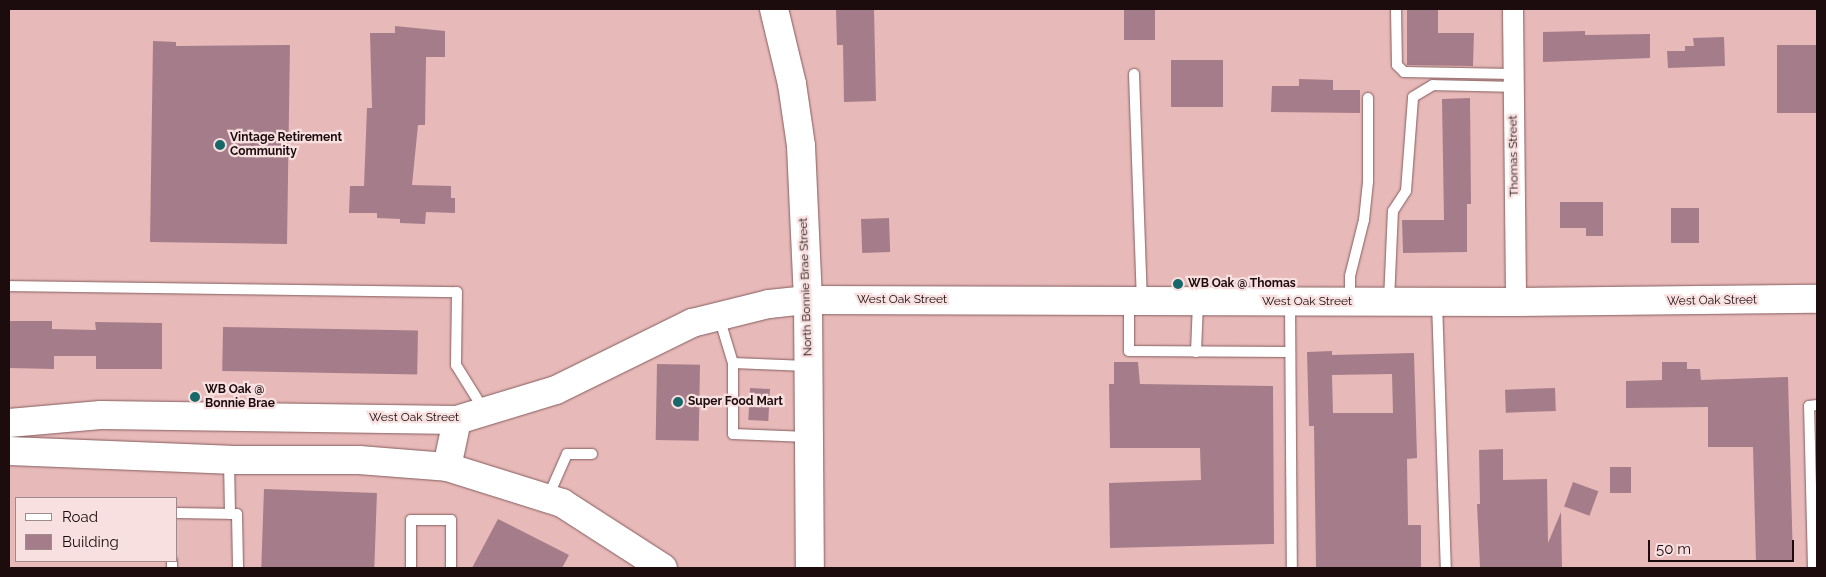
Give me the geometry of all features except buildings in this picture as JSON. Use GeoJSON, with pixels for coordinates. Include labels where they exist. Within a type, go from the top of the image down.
{"type":"FeatureCollection","features":[{"type":"Feature","properties":{"kind":"main road","name":"North Bonnie Brae Street"},"geometry":{"type":"LineString","coordinates":[[774,9],[798,117],[808,300],[810,568]]}},
{"type":"Feature","properties":{"kind":"main road","name":"West Oak Street"},"geometry":{"type":"LineString","coordinates":[[9,423],[101,415],[457,420],[556,390],[658,338],[692,323],[769,304],[808,300],[1516,302],[1817,300]]}},
{"type":"Feature","properties":{"kind":"main road"},"geometry":{"type":"LineString","coordinates":[[447,467],[457,420]]}},
{"type":"Feature","properties":{"kind":"main road"},"geometry":{"type":"LineString","coordinates":[[9,451],[229,460],[359,460],[447,467],[562,503],[663,568]]}},
{"type":"Feature","properties":{"kind":"street","name":"Thomas Street"},"geometry":{"type":"LineString","coordinates":[[1513,9],[1516,302]]}},
{"type":"Feature","properties":{"kind":"lane"},"geometry":{"type":"LineString","coordinates":[[1396,9],[1397,65],[1404,72],[1514,80]]}},
{"type":"Feature","properties":{"kind":"lane"},"geometry":{"type":"LineString","coordinates":[[1134,74],[1135,301],[1129,351],[1290,352]]}},
{"type":"Feature","properties":{"kind":"lane"},"geometry":{"type":"LineString","coordinates":[[1389,302],[1393,211],[1406,191],[1413,97],[1434,85],[1514,80]]}},
{"type":"Feature","properties":{"kind":"lane"},"geometry":{"type":"LineString","coordinates":[[1350,302],[1350,276],[1364,220],[1368,180],[1368,98]]}},
{"type":"Feature","properties":{"kind":"lane"},"geometry":{"type":"LineString","coordinates":[[9,286],[457,292],[456,365],[485,413]]}},
{"type":"Feature","properties":{"kind":"lane"},"geometry":{"type":"LineString","coordinates":[[1196,352],[1198,302]]}},
{"type":"Feature","properties":{"kind":"lane"},"geometry":{"type":"LineString","coordinates":[[1290,302],[1292,568]]}},
{"type":"Feature","properties":{"kind":"lane"},"geometry":{"type":"LineString","coordinates":[[1437,302],[1446,568]]}},
{"type":"Feature","properties":{"kind":"lane"},"geometry":{"type":"LineString","coordinates":[[719,316],[733,362],[733,434],[809,437]]}},
{"type":"Feature","properties":{"kind":"lane"},"geometry":{"type":"LineString","coordinates":[[733,362],[808,366]]}},
{"type":"Feature","properties":{"kind":"lane"},"geometry":{"type":"LineString","coordinates":[[1813,568],[1809,406],[1817,404]]}},
{"type":"Feature","properties":{"kind":"lane"},"geometry":{"type":"LineString","coordinates":[[548,498],[567,454],[592,454]]}},
{"type":"Feature","properties":{"kind":"lane"},"geometry":{"type":"LineString","coordinates":[[229,460],[230,514]]}},
{"type":"Feature","properties":{"kind":"lane"},"geometry":{"type":"LineString","coordinates":[[178,513],[237,514],[238,568]]}},
{"type":"Feature","properties":{"kind":"lane"},"geometry":{"type":"LineString","coordinates":[[411,568],[411,520],[451,520],[451,568]]}},
{"type":"Feature","properties":{"kind":"place","name":"Vintage Retirement Community"},"geometry":{"type":"Point","coordinates":[220,145]}},
{"type":"Feature","properties":{"kind":"place","name":"WB Oak @ Thomas"},"geometry":{"type":"Point","coordinates":[1178,284]}},
{"type":"Feature","properties":{"kind":"place","name":"WB Oak @ Bonnie Brae"},"geometry":{"type":"Point","coordinates":[195,397]}},
{"type":"Feature","properties":{"kind":"place","name":"Super Food Mart"},"geometry":{"type":"Point","coordinates":[678,402]}}]}
